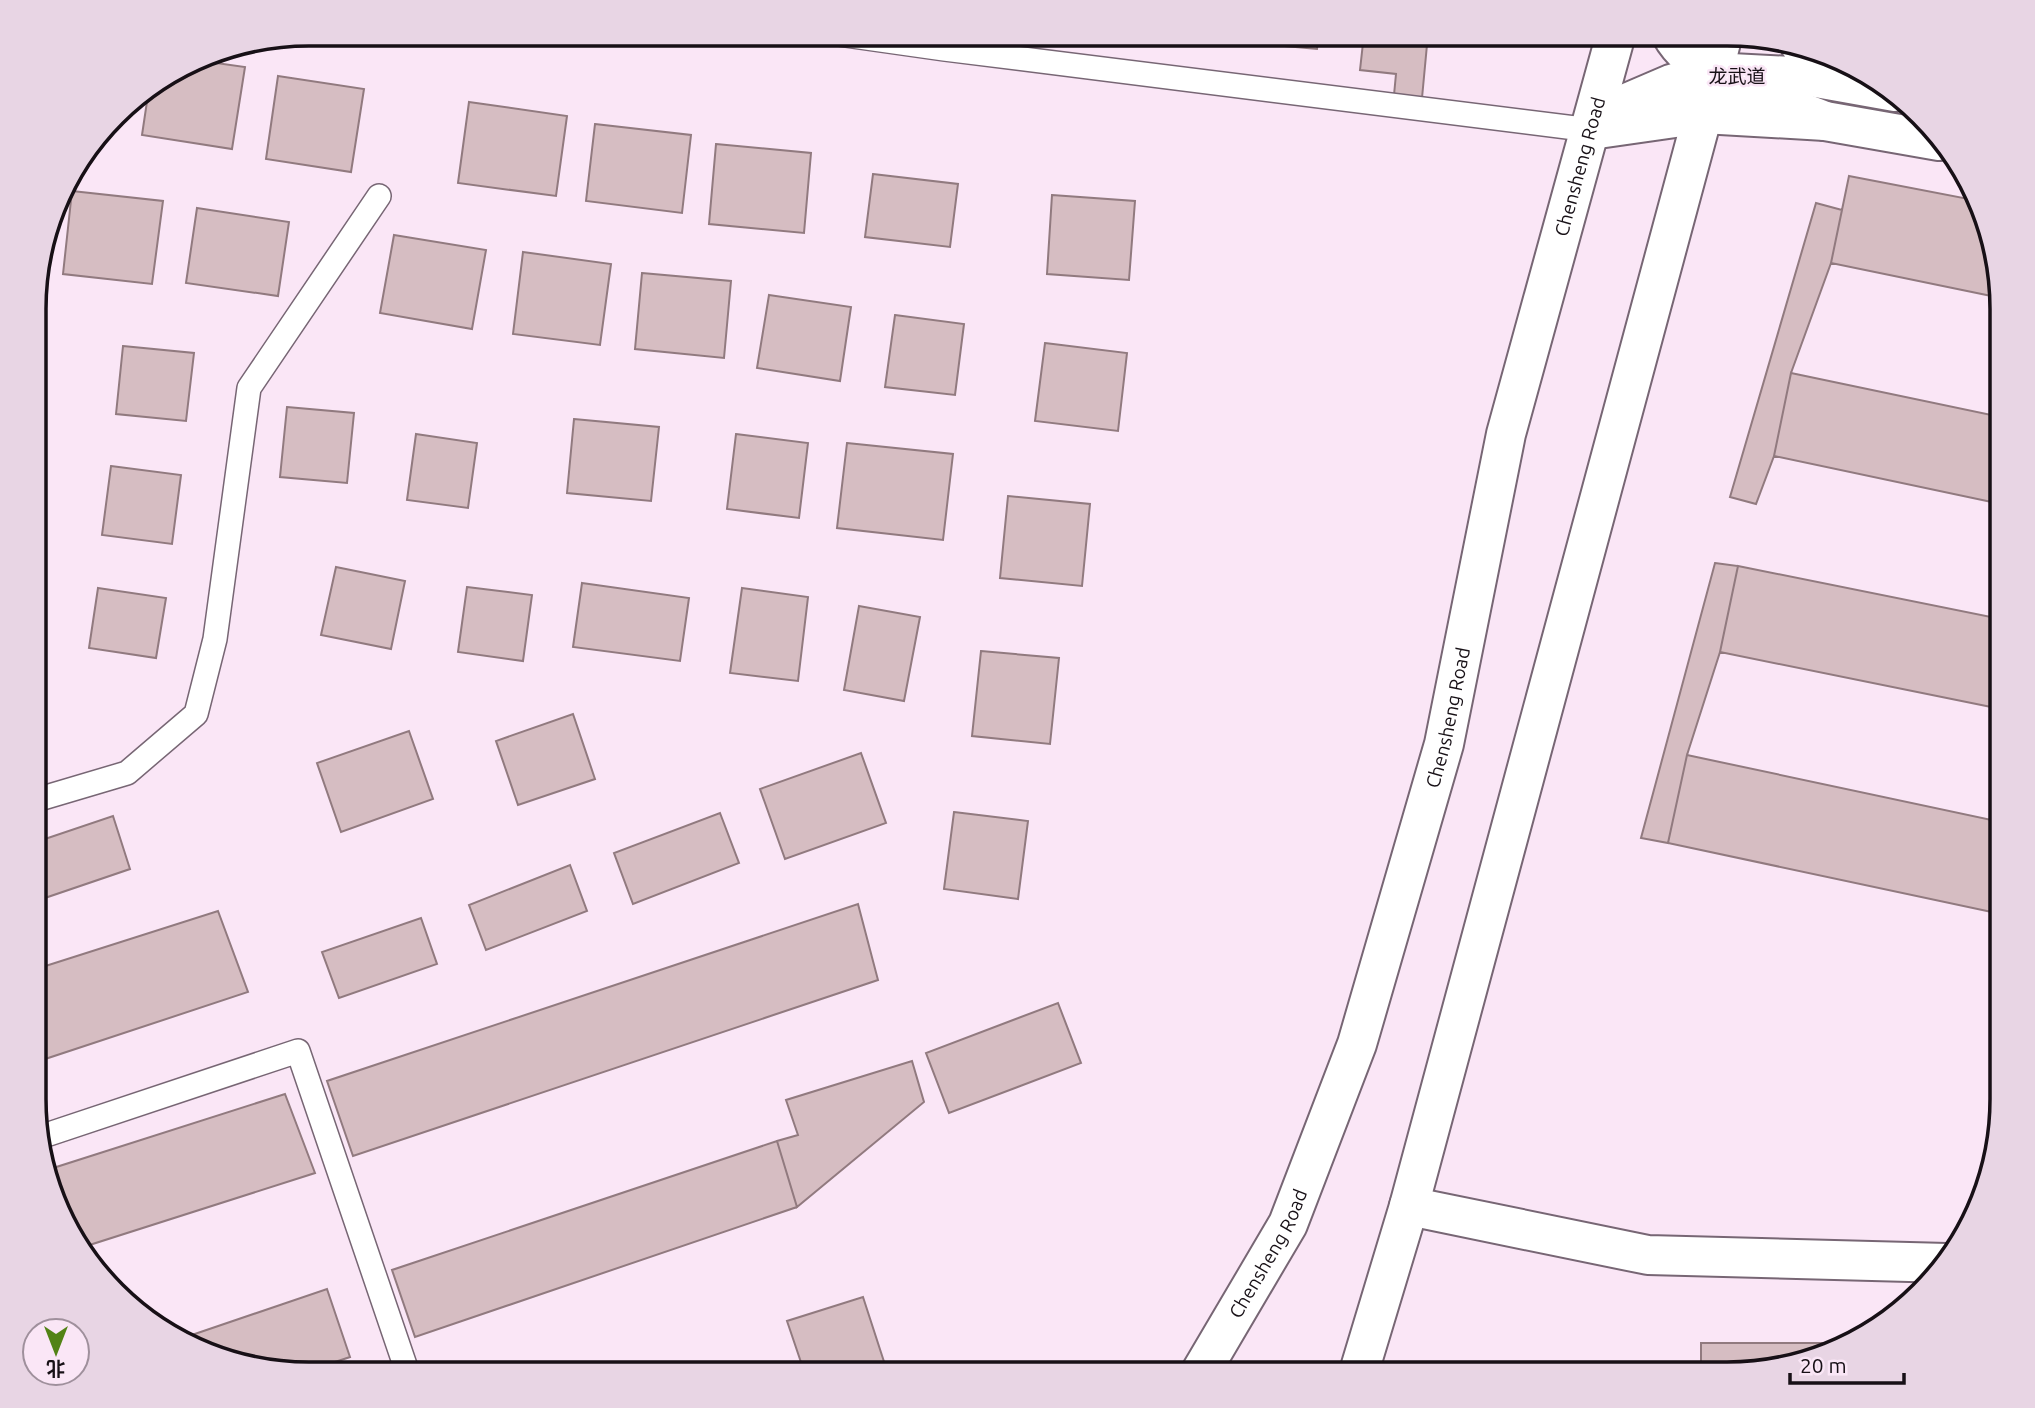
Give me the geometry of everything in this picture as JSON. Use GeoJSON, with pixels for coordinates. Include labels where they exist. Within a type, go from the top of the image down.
{"type":"FeatureCollection","features":[{"type":"Feature","properties":{"kind":"main road","name":"Chensheng Road"},"geometry":{"type":"LineString","coordinates":[[1208,1362],[1288,1224],[1357,1044],[1444,744],[1506,434],[1613,46]]}},
{"type":"Feature","properties":{"kind":"main road"},"geometry":{"type":"LineString","coordinates":[[1682,46],[1692,58],[1712,72],[1749,91],[1825,121]]}},
{"type":"Feature","properties":{"kind":"main road"},"geometry":{"type":"LineString","coordinates":[[1362,1362],[1409,1206],[1720,46]]}},
{"type":"Feature","properties":{"kind":"main road","name":"龙武道"},"geometry":{"type":"LineString","coordinates":[[1591,130],[1615,108],[1671,84],[1712,72],[1811,77],[1867,87]]}},
{"type":"Feature","properties":{"kind":"main road"},"geometry":{"type":"LineString","coordinates":[[1591,130],[1703,114],[1825,121],[1927,139]]}},
{"type":"Feature","properties":{"kind":"main road"},"geometry":{"type":"LineString","coordinates":[[1409,1206],[1648,1255],[1932,1263]]}},
{"type":"Feature","properties":{"kind":"lane"},"geometry":{"type":"LineString","coordinates":[[981,46],[1591,130]]}},
{"type":"Feature","properties":{"kind":"lane"},"geometry":{"type":"LineString","coordinates":[[46,797],[127,773],[196,714],[215,639],[249,388],[379,196]]}},
{"type":"Feature","properties":{"kind":"lane"},"geometry":{"type":"LineString","coordinates":[[48,1134],[298,1051],[404,1362]]}},
{"type":"Feature","properties":{"kind":"building"},"geometry":{"type":"Polygon","coordinates":[[[1284,46],[1317,46],[1317,49],[1284,46]]]}},
{"type":"Feature","properties":{"kind":"building"},"geometry":{"type":"Polygon","coordinates":[[[1363,46],[1427,46],[1422,98],[1394,95],[1396,74],[1360,70],[1363,46]]]}},
{"type":"Feature","properties":{"kind":"building"},"geometry":{"type":"Polygon","coordinates":[[[215,63],[245,67],[232,149],[142,135],[147,102],[163,90],[215,63]]]}},
{"type":"Feature","properties":{"kind":"building"},"geometry":{"type":"Polygon","coordinates":[[[278,76],[364,89],[351,172],[266,159],[278,76]]]}},
{"type":"Feature","properties":{"kind":"building"},"geometry":{"type":"Polygon","coordinates":[[[469,102],[567,116],[556,196],[458,183],[469,102]]]}},
{"type":"Feature","properties":{"kind":"building"},"geometry":{"type":"Polygon","coordinates":[[[595,124],[691,135],[682,213],[586,201],[595,124]]]}},
{"type":"Feature","properties":{"kind":"building"},"geometry":{"type":"Polygon","coordinates":[[[716,144],[811,153],[804,233],[709,224],[716,144]]]}},
{"type":"Feature","properties":{"kind":"building"},"geometry":{"type":"Polygon","coordinates":[[[873,174],[958,184],[950,247],[865,237],[873,174]]]}},
{"type":"Feature","properties":{"kind":"building"},"geometry":{"type":"Polygon","coordinates":[[[1849,176],[1965,198],[1981,241],[1989,296],[1831,263],[1849,176]]]}},
{"type":"Feature","properties":{"kind":"building"},"geometry":{"type":"Polygon","coordinates":[[[73,191],[163,201],[152,284],[63,274],[73,191]]]}},
{"type":"Feature","properties":{"kind":"building"},"geometry":{"type":"Polygon","coordinates":[[[1052,195],[1135,201],[1129,280],[1047,274],[1052,195]]]}},
{"type":"Feature","properties":{"kind":"building"},"geometry":{"type":"Polygon","coordinates":[[[1816,203],[1842,210],[1831,263],[1791,373],[1774,456],[1756,504],[1730,497],[1816,203]]]}},
{"type":"Feature","properties":{"kind":"building"},"geometry":{"type":"Polygon","coordinates":[[[197,208],[289,222],[278,296],[186,283],[197,208]]]}},
{"type":"Feature","properties":{"kind":"building"},"geometry":{"type":"Polygon","coordinates":[[[394,235],[486,250],[472,329],[380,313],[394,235]]]}},
{"type":"Feature","properties":{"kind":"building"},"geometry":{"type":"Polygon","coordinates":[[[523,252],[611,264],[600,345],[513,334],[523,252]]]}},
{"type":"Feature","properties":{"kind":"building"},"geometry":{"type":"Polygon","coordinates":[[[642,273],[731,281],[724,358],[635,349],[642,273]]]}},
{"type":"Feature","properties":{"kind":"building"},"geometry":{"type":"Polygon","coordinates":[[[769,295],[851,307],[840,381],[757,368],[769,295]]]}},
{"type":"Feature","properties":{"kind":"building"},"geometry":{"type":"Polygon","coordinates":[[[895,315],[964,324],[955,395],[885,387],[895,315]]]}},
{"type":"Feature","properties":{"kind":"building"},"geometry":{"type":"Polygon","coordinates":[[[1045,343],[1127,353],[1118,431],[1035,421],[1045,343]]]}},
{"type":"Feature","properties":{"kind":"building"},"geometry":{"type":"Polygon","coordinates":[[[123,346],[194,353],[186,421],[116,414],[123,346]]]}},
{"type":"Feature","properties":{"kind":"building"},"geometry":{"type":"Polygon","coordinates":[[[1791,373],[1990,415],[1990,502],[1774,456],[1791,373]]]}},
{"type":"Feature","properties":{"kind":"building"},"geometry":{"type":"Polygon","coordinates":[[[287,407],[354,413],[347,483],[280,477],[287,407]]]}},
{"type":"Feature","properties":{"kind":"building"},"geometry":{"type":"Polygon","coordinates":[[[574,419],[659,427],[651,501],[567,493],[574,419]]]}},
{"type":"Feature","properties":{"kind":"building"},"geometry":{"type":"Polygon","coordinates":[[[416,434],[477,443],[468,508],[407,500],[416,434]]]}},
{"type":"Feature","properties":{"kind":"building"},"geometry":{"type":"Polygon","coordinates":[[[736,434],[808,443],[799,518],[727,509],[736,434]]]}},
{"type":"Feature","properties":{"kind":"building"},"geometry":{"type":"Polygon","coordinates":[[[847,443],[953,454],[943,540],[837,528],[847,443]]]}},
{"type":"Feature","properties":{"kind":"building"},"geometry":{"type":"Polygon","coordinates":[[[111,466],[181,475],[172,544],[102,535],[111,466]]]}},
{"type":"Feature","properties":{"kind":"building"},"geometry":{"type":"Polygon","coordinates":[[[1008,496],[1090,504],[1082,586],[1000,578],[1008,496]]]}},
{"type":"Feature","properties":{"kind":"building"},"geometry":{"type":"Polygon","coordinates":[[[1715,563],[1738,566],[1720,652],[1687,755],[1668,843],[1641,838],[1715,563]]]}},
{"type":"Feature","properties":{"kind":"building"},"geometry":{"type":"Polygon","coordinates":[[[1738,566],[1990,617],[1990,707],[1720,652],[1738,566]]]}},
{"type":"Feature","properties":{"kind":"building"},"geometry":{"type":"Polygon","coordinates":[[[336,567],[405,581],[391,649],[321,635],[336,567]]]}},
{"type":"Feature","properties":{"kind":"building"},"geometry":{"type":"Polygon","coordinates":[[[582,583],[689,598],[680,661],[573,647],[582,583]]]}},
{"type":"Feature","properties":{"kind":"building"},"geometry":{"type":"Polygon","coordinates":[[[467,587],[532,595],[523,661],[458,652],[467,587]]]}},
{"type":"Feature","properties":{"kind":"building"},"geometry":{"type":"Polygon","coordinates":[[[98,588],[166,598],[156,658],[89,648],[98,588]]]}},
{"type":"Feature","properties":{"kind":"building"},"geometry":{"type":"Polygon","coordinates":[[[742,588],[808,597],[798,681],[730,673],[742,588]]]}},
{"type":"Feature","properties":{"kind":"building"},"geometry":{"type":"Polygon","coordinates":[[[859,606],[920,617],[904,701],[844,690],[859,606]]]}},
{"type":"Feature","properties":{"kind":"building"},"geometry":{"type":"Polygon","coordinates":[[[981,651],[1059,658],[1050,744],[972,736],[981,651]]]}},
{"type":"Feature","properties":{"kind":"building"},"geometry":{"type":"Polygon","coordinates":[[[573,714],[595,779],[518,805],[496,741],[573,714]]]}},
{"type":"Feature","properties":{"kind":"building"},"geometry":{"type":"Polygon","coordinates":[[[409,731],[433,799],[341,832],[317,763],[409,731]]]}},
{"type":"Feature","properties":{"kind":"building"},"geometry":{"type":"Polygon","coordinates":[[[861,753],[886,823],[785,859],[760,789],[861,753]]]}},
{"type":"Feature","properties":{"kind":"building"},"geometry":{"type":"Polygon","coordinates":[[[1687,755],[1990,820],[1990,912],[1668,843],[1687,755]]]}},
{"type":"Feature","properties":{"kind":"building"},"geometry":{"type":"Polygon","coordinates":[[[954,812],[1028,821],[1018,899],[944,889],[954,812]]]}},
{"type":"Feature","properties":{"kind":"building"},"geometry":{"type":"Polygon","coordinates":[[[720,813],[739,863],[633,904],[614,853],[720,813]]]}},
{"type":"Feature","properties":{"kind":"building"},"geometry":{"type":"Polygon","coordinates":[[[113,816],[130,869],[46,898],[46,839],[113,816]]]}},
{"type":"Feature","properties":{"kind":"building"},"geometry":{"type":"Polygon","coordinates":[[[570,865],[587,911],[486,950],[469,905],[570,865]]]}},
{"type":"Feature","properties":{"kind":"building"},"geometry":{"type":"Polygon","coordinates":[[[858,904],[878,980],[353,1156],[327,1081],[858,904]]]}},
{"type":"Feature","properties":{"kind":"building"},"geometry":{"type":"Polygon","coordinates":[[[218,911],[248,992],[46,1059],[46,966],[218,911]]]}},
{"type":"Feature","properties":{"kind":"building"},"geometry":{"type":"Polygon","coordinates":[[[421,918],[437,964],[339,998],[322,952],[421,918]]]}},
{"type":"Feature","properties":{"kind":"building"},"geometry":{"type":"Polygon","coordinates":[[[1058,1003],[1081,1063],[949,1113],[926,1053],[1058,1003]]]}},
{"type":"Feature","properties":{"kind":"building"},"geometry":{"type":"Polygon","coordinates":[[[912,1061],[924,1102],[797,1207],[777,1141],[798,1135],[786,1100],[912,1061]]]}},
{"type":"Feature","properties":{"kind":"building"},"geometry":{"type":"Polygon","coordinates":[[[285,1094],[315,1173],[90,1245],[73,1216],[54,1168],[285,1094]]]}},
{"type":"Feature","properties":{"kind":"building"},"geometry":{"type":"Polygon","coordinates":[[[777,1141],[797,1207],[415,1337],[392,1270],[777,1141]]]}},
{"type":"Feature","properties":{"kind":"building"},"geometry":{"type":"Polygon","coordinates":[[[327,1289],[350,1357],[335,1362],[275,1360],[224,1349],[192,1335],[327,1289]]]}},
{"type":"Feature","properties":{"kind":"building"},"geometry":{"type":"Polygon","coordinates":[[[863,1297],[884,1362],[801,1362],[787,1321],[863,1297]]]}},
{"type":"Feature","properties":{"kind":"building"},"geometry":{"type":"Polygon","coordinates":[[[1701,1343],[1825,1343],[1794,1354],[1760,1360],[1701,1362],[1701,1343]]]}}]}
